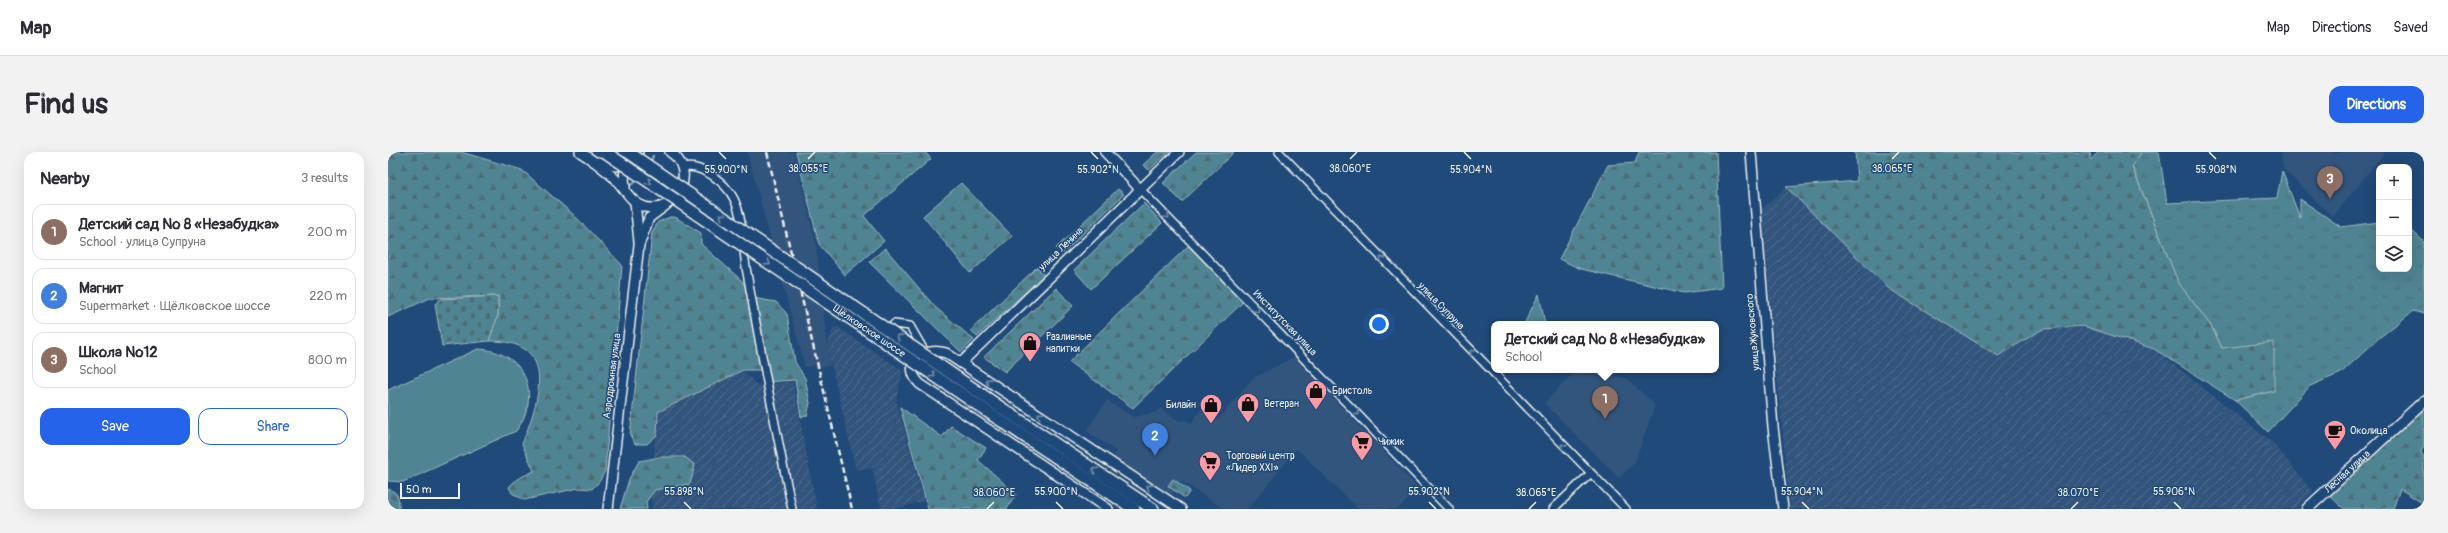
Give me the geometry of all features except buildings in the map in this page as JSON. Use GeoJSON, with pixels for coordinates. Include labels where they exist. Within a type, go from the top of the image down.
{"type":"FeatureCollection","features":[{"type":"Feature","properties":{"kind":"main road","name":"Щёлковское шоссе"},"geometry":{"type":"LineString","coordinates":[[605,152],[997,411],[1153,509]]}},
{"type":"Feature","properties":{"kind":"main road","name":"Щёлковское шоссе"},"geometry":{"type":"LineString","coordinates":[[633,153],[1134,509]]}},
{"type":"Feature","properties":{"kind":"main road","name":"Лесная улица"},"geometry":{"type":"LineString","coordinates":[[2306,509],[2424,401]]}},
{"type":"Feature","properties":{"kind":"street"},"geometry":{"type":"LineString","coordinates":[[580,152],[595,162],[625,188],[636,202],[654,208],[665,206]]}},
{"type":"Feature","properties":{"kind":"street","name":"Институтская улица"},"geometry":{"type":"LineString","coordinates":[[1105,152],[1449,509]]}},
{"type":"Feature","properties":{"kind":"street","name":"улица Ленина"},"geometry":{"type":"LineString","coordinates":[[961,363],[1139,188],[1179,152]]}},
{"type":"Feature","properties":{"kind":"street","name":"улица Супруна"},"geometry":{"type":"LineString","coordinates":[[1278,152],[1491,372]]}},
{"type":"Feature","properties":{"kind":"street","name":"улица Жуковского"},"geometry":{"type":"LineString","coordinates":[[1751,152],[1772,427],[1783,509]]}},
{"type":"Feature","properties":{"kind":"street"},"geometry":{"type":"LineString","coordinates":[[625,188],[623,176],[626,164],[633,153]]}},
{"type":"Feature","properties":{"kind":"street"},"geometry":{"type":"LineString","coordinates":[[639,245],[649,218],[674,200],[681,191],[684,180],[683,168],[674,153]]}},
{"type":"Feature","properties":{"kind":"street"},"geometry":{"type":"LineString","coordinates":[[595,162],[616,166],[626,164]]}},
{"type":"Feature","properties":{"kind":"street"},"geometry":{"type":"LineString","coordinates":[[683,168],[695,167],[720,182],[733,197],[740,213],[745,267],[792,509]]}},
{"type":"Feature","properties":{"kind":"street"},"geometry":{"type":"LineString","coordinates":[[636,202],[639,245]]}},
{"type":"Feature","properties":{"kind":"street","name":"Аэродромная улица"},"geometry":{"type":"LineString","coordinates":[[608,509],[639,245]]}},
{"type":"Feature","properties":{"kind":"street"},"geometry":{"type":"LineString","coordinates":[[894,324],[910,326],[920,339],[925,352]]}},
{"type":"Feature","properties":{"kind":"street"},"geometry":{"type":"LineString","coordinates":[[1108,509],[920,384],[913,376],[912,370],[918,358],[925,352],[938,350],[946,353],[1181,509]]}},
{"type":"Feature","properties":{"kind":"street","name":"улица Супруна"},"geometry":{"type":"LineString","coordinates":[[1492,373],[1590,474]]}},
{"type":"Feature","properties":{"kind":"street"},"geometry":{"type":"LineString","coordinates":[[1554,509],[1590,474],[1626,509]]}},
{"type":"Feature","properties":{"kind":"shaded area"},"geometry":{"type":"Polygon","coordinates":[[[747,152],[794,152],[816,244],[827,346],[831,365],[816,368],[815,365],[805,367],[747,152]]]}},
{"type":"Feature","properties":{"kind":"shaded area"},"geometry":{"type":"Polygon","coordinates":[[[2281,152],[2385,152],[2333,217],[2283,169],[2281,152]]]}},
{"type":"Feature","properties":{"kind":"shaded area"},"geometry":{"type":"Polygon","coordinates":[[[1786,187],[1888,288],[1998,356],[2043,329],[2083,326],[2154,349],[2274,444],[2313,492],[2295,509],[1790,509],[1761,210],[1786,187]]]}},
{"type":"Feature","properties":{"kind":"shaded area"},"geometry":{"type":"Polygon","coordinates":[[[837,327],[903,371],[896,400],[924,501],[895,509],[881,509],[872,468],[856,470],[827,346],[833,328],[837,327]]]}},
{"type":"Feature","properties":{"kind":"shaded area"},"geometry":{"type":"Polygon","coordinates":[[[1294,357],[1419,489],[1398,509],[1358,509],[1297,449],[1248,509],[1224,509],[1182,481],[1171,496],[1113,456],[1116,451],[1086,431],[1107,400],[1134,417],[1156,412],[1160,408],[1179,421],[1186,420],[1191,424],[1201,409],[1218,420],[1253,378],[1294,357]]]}},
{"type":"Feature","properties":{"kind":"shaded area"},"geometry":{"type":"Polygon","coordinates":[[[741,369],[757,385],[793,382],[817,509],[653,509],[651,498],[657,411],[741,369]]]}},
{"type":"Feature","properties":{"kind":"shaded area"},"geometry":{"type":"Polygon","coordinates":[[[1573,373],[1595,373],[1626,378],[1655,405],[1635,462],[1619,478],[1544,403],[1573,373]]]}},
{"type":"Feature","properties":{"kind":"green space"},"geometry":{"type":"Polygon","coordinates":[[[388,152],[461,152],[522,170],[575,216],[622,265],[605,471],[599,482],[592,489],[579,488],[524,500],[512,493],[509,487],[517,479],[534,471],[522,444],[534,410],[538,392],[538,376],[535,362],[526,351],[512,343],[489,341],[498,315],[498,296],[430,298],[388,317],[388,152]]]}},
{"type":"Feature","properties":{"kind":"green space"},"geometry":{"type":"Polygon","coordinates":[[[796,152],[925,152],[931,159],[864,216],[884,241],[845,275],[819,244],[796,152]]]}},
{"type":"Feature","properties":{"kind":"green space"},"geometry":{"type":"Polygon","coordinates":[[[1157,152],[1169,152],[1149,170],[1143,165],[1157,152]]]}},
{"type":"Feature","properties":{"kind":"green space"},"geometry":{"type":"Polygon","coordinates":[[[1196,152],[1234,152],[1182,202],[1163,183],[1196,152]]]}},
{"type":"Feature","properties":{"kind":"green space"},"geometry":{"type":"Polygon","coordinates":[[[1639,152],[1716,152],[1722,288],[1684,293],[1581,269],[1559,259],[1608,165],[1635,163],[1639,152]]]}},
{"type":"Feature","properties":{"kind":"green space"},"geometry":{"type":"Polygon","coordinates":[[[1855,152],[2090,152],[2091,160],[2098,152],[2141,152],[2132,167],[2178,282],[2211,326],[2222,348],[2274,342],[2274,391],[2235,400],[2154,349],[2083,326],[2043,329],[1998,356],[1888,288],[1786,187],[1857,181],[1855,152]]]}},
{"type":"Feature","properties":{"kind":"green space"},"geometry":{"type":"Polygon","coordinates":[[[2141,152],[2159,152],[2167,203],[2277,198],[2282,171],[2300,218],[2300,199],[2341,227],[2376,222],[2376,272],[2412,272],[2412,231],[2424,242],[2424,314],[2413,311],[2379,338],[2341,373],[2310,386],[2268,432],[2235,400],[2274,391],[2222,348],[2211,326],[2178,282],[2132,166],[2141,152]]]}},
{"type":"Feature","properties":{"kind":"green space"},"geometry":{"type":"Polygon","coordinates":[[[961,183],[1012,236],[970,273],[923,216],[961,183]]]}},
{"type":"Feature","properties":{"kind":"green space"},"geometry":{"type":"Polygon","coordinates":[[[1118,189],[1124,194],[1062,254],[1056,248],[1118,189]]]}},
{"type":"Feature","properties":{"kind":"green space"},"geometry":{"type":"Polygon","coordinates":[[[1144,203],[1162,223],[1091,289],[1074,270],[1144,203]]]}},
{"type":"Feature","properties":{"kind":"green space"},"geometry":{"type":"Polygon","coordinates":[[[670,217],[675,217],[701,233],[701,244],[741,280],[753,298],[776,302],[787,314],[795,362],[805,378],[810,403],[807,416],[801,417],[795,380],[766,382],[764,370],[743,370],[658,412],[657,435],[647,444],[635,444],[630,435],[652,233],[658,222],[670,217]]]}},
{"type":"Feature","properties":{"kind":"green space"},"geometry":{"type":"Polygon","coordinates":[[[1189,245],[1244,301],[1133,408],[1069,362],[1189,245]]]}},
{"type":"Feature","properties":{"kind":"green space"},"geometry":{"type":"Polygon","coordinates":[[[885,248],[935,307],[974,340],[961,352],[869,262],[885,248]]]}},
{"type":"Feature","properties":{"kind":"green space"},"geometry":{"type":"Polygon","coordinates":[[[1037,267],[1044,275],[977,337],[971,330],[1037,267]]]}},
{"type":"Feature","properties":{"kind":"green space"},"geometry":{"type":"Polygon","coordinates":[[[1056,288],[1073,306],[1005,372],[984,357],[1056,288]]]}},
{"type":"Feature","properties":{"kind":"green space"},"geometry":{"type":"Polygon","coordinates":[[[1539,294],[1544,321],[1526,321],[1539,294]]]}},
{"type":"Feature","properties":{"kind":"green space"},"geometry":{"type":"Polygon","coordinates":[[[498,296],[498,315],[489,341],[442,346],[435,304],[441,299],[498,296]]]}},
{"type":"Feature","properties":{"kind":"green space"},"geometry":{"type":"Polygon","coordinates":[[[478,349],[494,352],[508,357],[518,366],[525,377],[528,389],[528,403],[524,417],[516,431],[403,482],[388,481],[388,390],[478,349]]]}},
{"type":"Feature","properties":{"kind":"green space"},"geometry":{"type":"Polygon","coordinates":[[[900,407],[942,437],[951,426],[986,448],[978,460],[1016,494],[1007,509],[928,509],[900,407]]]}},
{"type":"Feature","properties":{"kind":"green space"},"geometry":{"type":"Polygon","coordinates":[[[2424,409],[2424,445],[2421,452],[2424,457],[2424,504],[2400,489],[2393,509],[2344,509],[2329,495],[2424,409]]]}},
{"type":"Feature","properties":{"kind":"green space"},"geometry":{"type":"Polygon","coordinates":[[[660,457],[685,457],[695,465],[690,484],[655,490],[646,502],[647,509],[620,509],[629,479],[639,461],[660,457]]]}},
{"type":"Feature","properties":{"kind":"green space"},"geometry":{"type":"Polygon","coordinates":[[[1173,479],[1190,491],[1185,498],[1168,486],[1173,479]]]}},
{"type":"Feature","properties":{"kind":"green space"},"geometry":{"type":"Polygon","coordinates":[[[388,489],[392,490],[398,496],[399,509],[388,509],[388,489]]]}},
{"type":"Feature","properties":{"kind":"waterway"},"geometry":{"type":"LineString","coordinates":[[650,163],[653,156]]}},
{"type":"Feature","properties":{"kind":"waterway"},"geometry":{"type":"LineString","coordinates":[[629,186],[639,179]]}},
{"type":"Feature","properties":{"kind":"railway"},"geometry":{"type":"LineString","coordinates":[[767,152],[852,509]]}},
{"type":"Feature","properties":{"kind":"place","name":"Школа №12"},"geometry":{"type":"Point","coordinates":[2330,199]}},
{"type":"Feature","properties":{"kind":"place","name":"Разливные напитки"},"geometry":{"type":"Point","coordinates":[1030,362]}},
{"type":"Feature","properties":{"kind":"place","name":"Бристоль"},"geometry":{"type":"Point","coordinates":[1316,410]}},
{"type":"Feature","properties":{"kind":"place","name":"Детский сад № 8 «Незабудка»"},"geometry":{"type":"Point","coordinates":[1605,419]}},
{"type":"Feature","properties":{"kind":"place","name":"Билайн"},"geometry":{"type":"Point","coordinates":[1211,424]}},
{"type":"Feature","properties":{"kind":"place","name":"Ветеран"},"geometry":{"type":"Point","coordinates":[1248,424]}},
{"type":"Feature","properties":{"kind":"place","name":"Околица"},"geometry":{"type":"Point","coordinates":[2335,450]}},
{"type":"Feature","properties":{"kind":"place","name":"Магнит"},"geometry":{"type":"Point","coordinates":[1155,456]}},
{"type":"Feature","properties":{"kind":"place","name":"Чижик"},"geometry":{"type":"Point","coordinates":[1362,462]}},
{"type":"Feature","properties":{"kind":"place","name":"Торговый центр «Лидер XXI»"},"geometry":{"type":"Point","coordinates":[1210,482]}}]}
